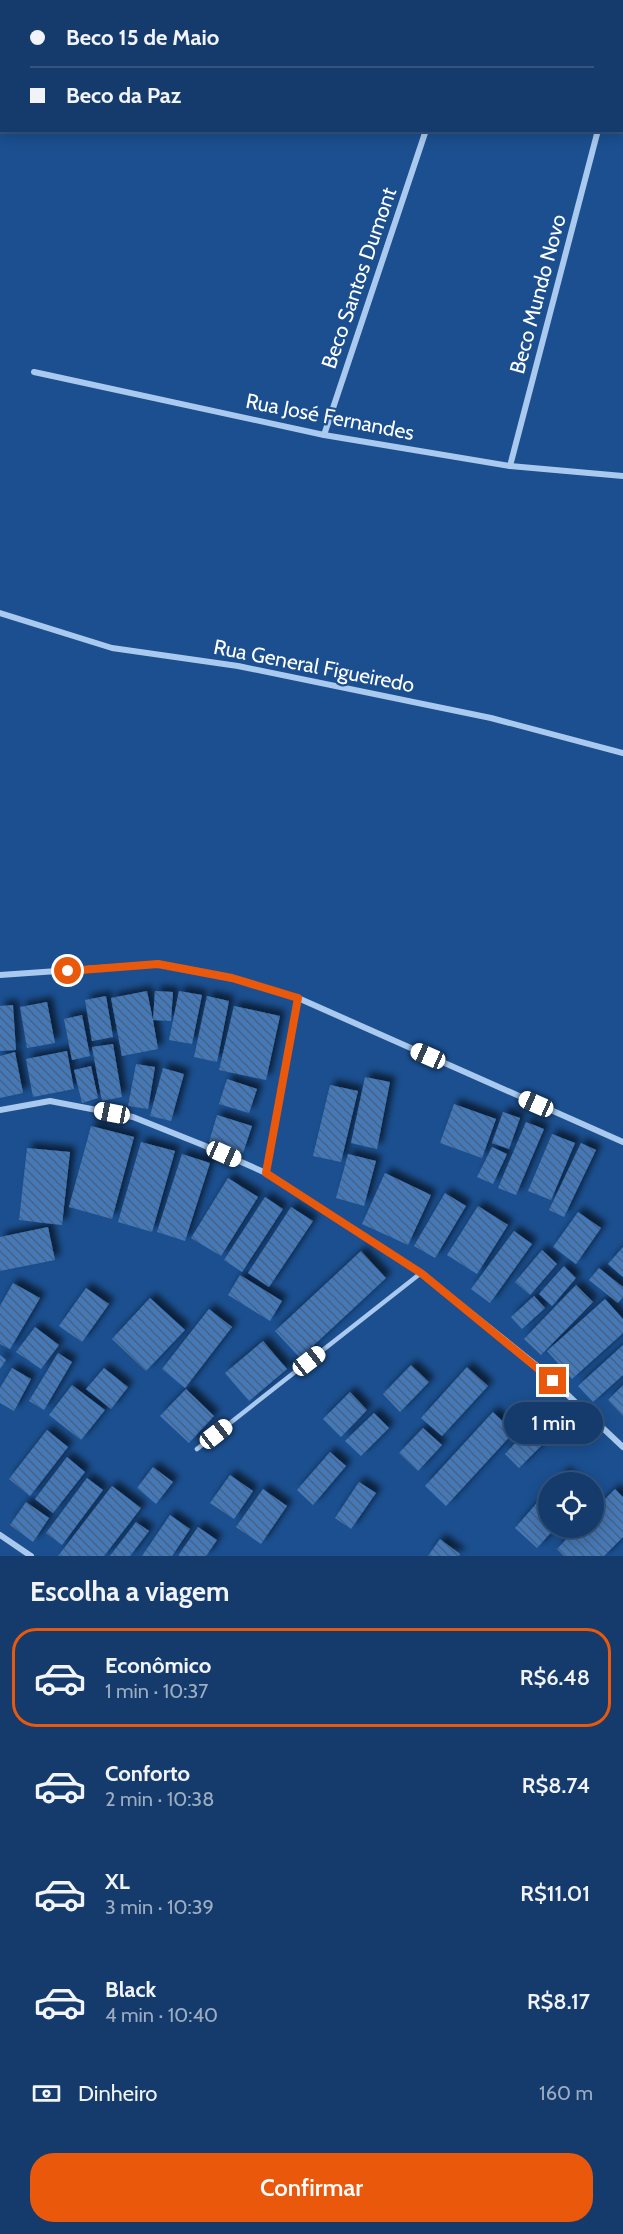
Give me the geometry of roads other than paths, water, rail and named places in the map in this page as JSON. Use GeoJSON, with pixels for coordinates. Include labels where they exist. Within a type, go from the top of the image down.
{"type":"FeatureCollection","features":[{"type":"Feature","properties":{"kind":"street","name":"Beco Santos Dumont"},"geometry":{"type":"LineString","coordinates":[[324,435],[425,132]]}},
{"type":"Feature","properties":{"kind":"street","name":"Beco Mundo Novo"},"geometry":{"type":"LineString","coordinates":[[510,466],[597,132]]}},
{"type":"Feature","properties":{"kind":"street","name":"Rua José Fernandes"},"geometry":{"type":"LineString","coordinates":[[34,372],[324,435],[510,466],[623,476]]}},
{"type":"Feature","properties":{"kind":"street","name":"Rua General Figueiredo"},"geometry":{"type":"LineString","coordinates":[[0,612],[112,648],[238,666],[307,680],[491,718],[623,753]]}},
{"type":"Feature","properties":{"kind":"street"},"geometry":{"type":"LineString","coordinates":[[0,975],[158,964],[232,978],[298,998],[623,1142]]}},
{"type":"Feature","properties":{"kind":"street"},"geometry":{"type":"LineString","coordinates":[[266,1173],[298,998]]}},
{"type":"Feature","properties":{"kind":"street"},"geometry":{"type":"LineString","coordinates":[[0,1110],[50,1101],[133,1117],[266,1173],[421,1273],[536,1365],[623,1447]]}},
{"type":"Feature","properties":{"kind":"street"},"geometry":{"type":"LineString","coordinates":[[0,1535],[31,1556]]}},
{"type":"Feature","properties":{"kind":"lane"},"geometry":{"type":"LineString","coordinates":[[197,1449],[421,1273]]}}]}
